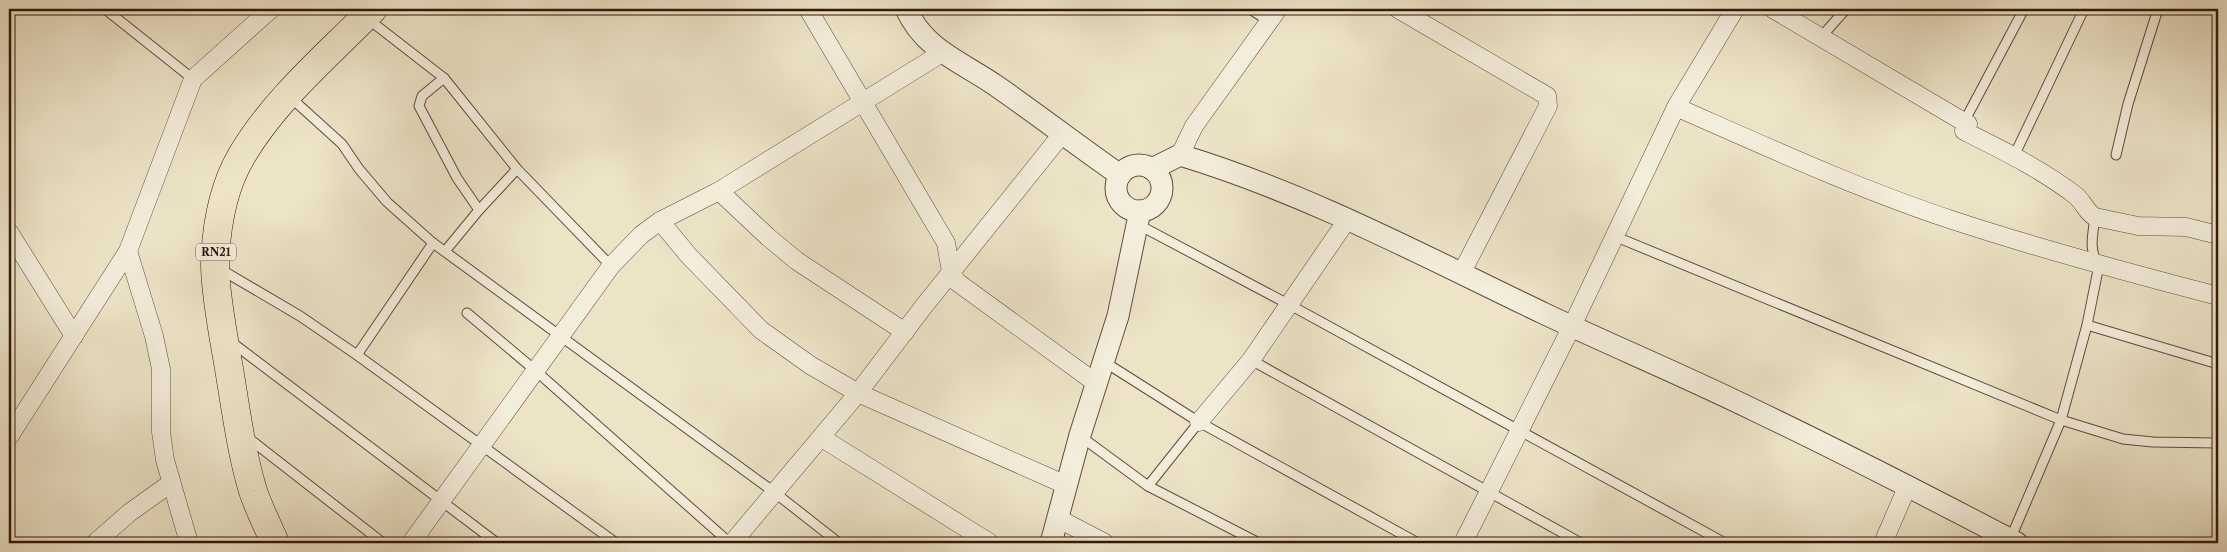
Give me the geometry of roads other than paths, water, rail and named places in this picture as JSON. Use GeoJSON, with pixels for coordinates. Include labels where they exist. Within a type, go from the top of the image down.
{"type":"FeatureCollection","features":[{"type":"Feature","properties":{"kind":"main road","name":"RN21"},"geometry":{"type":"LineString","coordinates":[[275,543],[254,491],[240,432],[224,336],[215,266],[221,211],[228,182],[242,155],[262,125],[287,94],[369,13]]}},
{"type":"Feature","properties":{"kind":"street"},"geometry":{"type":"LineString","coordinates":[[9,438],[128,251],[193,80],[271,9]]}},
{"type":"Feature","properties":{"kind":"street"},"geometry":{"type":"LineString","coordinates":[[808,9],[946,244],[951,272],[962,287],[1096,383]]}},
{"type":"Feature","properties":{"kind":"street"},"geometry":{"type":"LineString","coordinates":[[906,9],[922,36],[942,53],[994,84],[1120,176]]}},
{"type":"Feature","properties":{"kind":"street"},"geometry":{"type":"LineString","coordinates":[[1398,9],[1547,96],[1548,106],[1461,274]]}},
{"type":"Feature","properties":{"kind":"street"},"geometry":{"type":"LineString","coordinates":[[1464,543],[1519,429],[1572,326],[1676,107],[1735,9]]}},
{"type":"Feature","properties":{"kind":"street"},"geometry":{"type":"LineString","coordinates":[[1773,9],[1822,36],[1838,48],[1968,124],[1964,131],[2014,156],[2076,195],[2090,214],[2095,217],[2138,226],[2186,227],[2218,235]]}},
{"type":"Feature","properties":{"kind":"street"},"geometry":{"type":"LineString","coordinates":[[1152,169],[1180,155],[1194,126],[1274,15]]}},
{"type":"Feature","properties":{"kind":"street"},"geometry":{"type":"LineString","coordinates":[[411,543],[562,336],[610,266],[640,235],[660,221],[719,191],[942,53]]}},
{"type":"Feature","properties":{"kind":"street"},"geometry":{"type":"LineString","coordinates":[[1676,107],[1892,199],[1952,220],[2099,265],[2218,296]]}},
{"type":"Feature","properties":{"kind":"street"},"geometry":{"type":"LineString","coordinates":[[731,543],[822,438],[951,272],[1062,134]]}},
{"type":"Feature","properties":{"kind":"street"},"geometry":{"type":"LineString","coordinates":[[1180,155],[1220,167],[1347,220],[1755,410],[1908,485],[2012,542]]}},
{"type":"Feature","properties":{"kind":"street"},"geometry":{"type":"LineString","coordinates":[[1051,543],[1080,436],[1118,316],[1138,217],[1153,206],[1161,194],[1160,180],[1152,169],[1145,166],[1131,166],[1120,176],[1116,183],[1119,199],[1138,217]]}},
{"type":"Feature","properties":{"kind":"street"},"geometry":{"type":"LineString","coordinates":[[719,191],[768,237],[797,261],[905,332]]}},
{"type":"Feature","properties":{"kind":"street"},"geometry":{"type":"LineString","coordinates":[[1199,422],[1251,360],[1347,220]]}},
{"type":"Feature","properties":{"kind":"street"},"geometry":{"type":"LineString","coordinates":[[660,221],[689,256],[761,330],[810,365],[858,393],[1066,485]]}},
{"type":"Feature","properties":{"kind":"street"},"geometry":{"type":"LineString","coordinates":[[9,232],[74,336]]}},
{"type":"Feature","properties":{"kind":"street"},"geometry":{"type":"LineString","coordinates":[[128,251],[154,336],[161,369],[161,432],[171,483],[189,543]]}},
{"type":"Feature","properties":{"kind":"street"},"geometry":{"type":"LineString","coordinates":[[822,438],[990,543]]}},
{"type":"Feature","properties":{"kind":"street"},"geometry":{"type":"LineString","coordinates":[[95,543],[129,513],[171,483]]}},
{"type":"Feature","properties":{"kind":"street"},"geometry":{"type":"LineString","coordinates":[[1883,543],[1908,485]]}},
{"type":"Feature","properties":{"kind":"street"},"geometry":{"type":"LineString","coordinates":[[1057,518],[1106,543]]}},
{"type":"Feature","properties":{"kind":"lane"},"geometry":{"type":"LineString","coordinates":[[104,9],[193,80]]}},
{"type":"Feature","properties":{"kind":"lane"},"geometry":{"type":"LineString","coordinates":[[1250,9],[1274,15]]}},
{"type":"Feature","properties":{"kind":"lane"},"geometry":{"type":"LineString","coordinates":[[1822,36],[1846,9]]}},
{"type":"Feature","properties":{"kind":"lane"},"geometry":{"type":"LineString","coordinates":[[1964,122],[2024,9]]}},
{"type":"Feature","properties":{"kind":"lane"},"geometry":{"type":"LineString","coordinates":[[2014,156],[2084,9]]}},
{"type":"Feature","properties":{"kind":"lane"},"geometry":{"type":"LineString","coordinates":[[2116,155],[2128,104],[2158,9]]}},
{"type":"Feature","properties":{"kind":"lane"},"geometry":{"type":"LineString","coordinates":[[369,13],[444,78],[517,170],[610,266]]}},
{"type":"Feature","properties":{"kind":"lane"},"geometry":{"type":"LineString","coordinates":[[444,78],[422,96],[419,106],[457,178],[479,210]]}},
{"type":"Feature","properties":{"kind":"lane"},"geometry":{"type":"LineString","coordinates":[[287,94],[342,144],[359,170],[387,202],[433,243],[446,250],[774,492],[840,543]]}},
{"type":"Feature","properties":{"kind":"lane"},"geometry":{"type":"LineString","coordinates":[[446,250],[479,210],[517,170]]}},
{"type":"Feature","properties":{"kind":"lane"},"geometry":{"type":"LineString","coordinates":[[1138,217],[1290,304],[1725,543]]}},
{"type":"Feature","properties":{"kind":"lane"},"geometry":{"type":"LineString","coordinates":[[2012,542],[2061,420],[2087,325],[2099,265],[2094,259],[2092,250],[2095,217]]}},
{"type":"Feature","properties":{"kind":"lane"},"geometry":{"type":"LineString","coordinates":[[1614,236],[2061,420],[2123,439],[2218,444]]}},
{"type":"Feature","properties":{"kind":"lane"},"geometry":{"type":"LineString","coordinates":[[357,355],[433,243]]}},
{"type":"Feature","properties":{"kind":"lane"},"geometry":{"type":"LineString","coordinates":[[215,266],[300,316],[357,355],[616,543]]}},
{"type":"Feature","properties":{"kind":"lane"},"geometry":{"type":"LineString","coordinates":[[467,313],[536,371],[731,543]]}},
{"type":"Feature","properties":{"kind":"lane"},"geometry":{"type":"LineString","coordinates":[[2087,325],[2218,364]]}},
{"type":"Feature","properties":{"kind":"lane"},"geometry":{"type":"LineString","coordinates":[[224,336],[497,543]]}},
{"type":"Feature","properties":{"kind":"lane"},"geometry":{"type":"LineString","coordinates":[[1251,360],[1489,494],[1581,543]]}},
{"type":"Feature","properties":{"kind":"lane"},"geometry":{"type":"LineString","coordinates":[[1103,361],[1199,422],[1418,543]]}},
{"type":"Feature","properties":{"kind":"lane"},"geometry":{"type":"LineString","coordinates":[[1148,486],[1199,422]]}},
{"type":"Feature","properties":{"kind":"lane"},"geometry":{"type":"LineString","coordinates":[[240,432],[383,543]]}},
{"type":"Feature","properties":{"kind":"lane"},"geometry":{"type":"LineString","coordinates":[[1080,436],[1148,486],[1259,543]]}}]}
